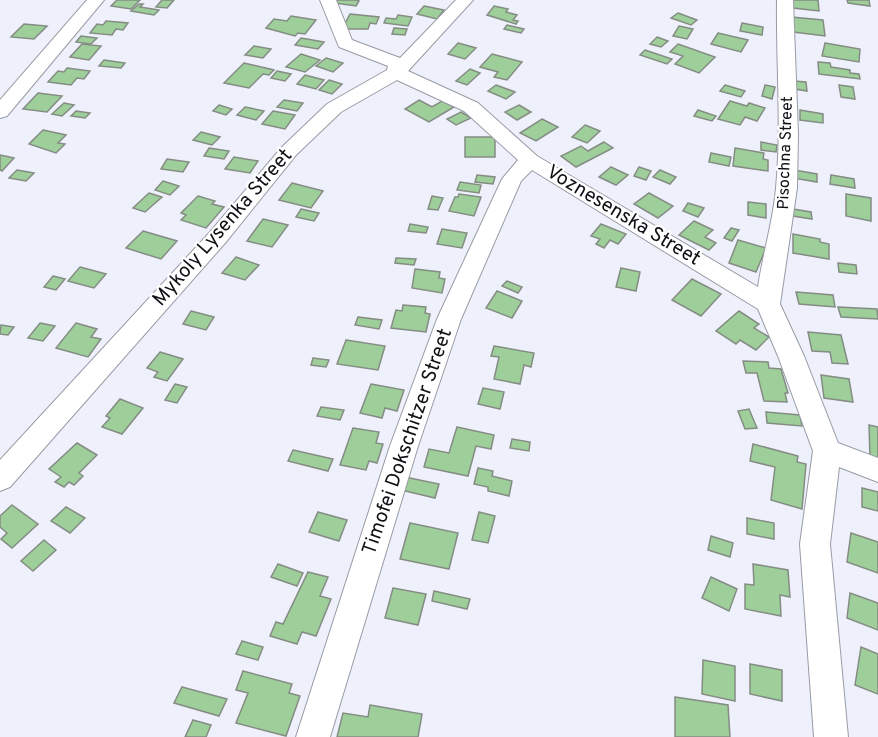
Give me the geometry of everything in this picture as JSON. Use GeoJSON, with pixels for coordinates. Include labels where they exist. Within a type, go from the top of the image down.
{"type":"FeatureCollection","features":[{"type":"Feature","properties":{"kind":"street"},"geometry":{"type":"LineString","coordinates":[[0,112],[96,0]]}},
{"type":"Feature","properties":{"kind":"street","name":"Voznesenska Street"},"geometry":{"type":"LineString","coordinates":[[328,0],[345,43],[398,63],[396,73],[471,107],[530,160],[768,304]]}},
{"type":"Feature","properties":{"kind":"street","name":"Mykoly Lysenka Street"},"geometry":{"type":"LineString","coordinates":[[0,479],[218,237],[289,151],[334,108],[396,73],[465,0]]}},
{"type":"Feature","properties":{"kind":"street","name":"Pisochna Street"},"geometry":{"type":"LineString","coordinates":[[768,304],[769,286],[784,215],[789,138],[785,0]]}},
{"type":"Feature","properties":{"kind":"street","name":"Timofei Dokschitzer Street"},"geometry":{"type":"LineString","coordinates":[[313,737],[404,446],[449,320],[512,179],[530,160]]}},
{"type":"Feature","properties":{"kind":"street"},"geometry":{"type":"LineString","coordinates":[[768,304],[791,356],[826,451],[815,544],[831,737]]}},
{"type":"Feature","properties":{"kind":"street"},"geometry":{"type":"LineString","coordinates":[[826,451],[878,470]]}},
{"type":"Feature","properties":{"kind":"building"},"geometry":{"type":"Polygon","coordinates":[[[117,0],[140,0],[131,9],[111,6],[117,0]]]}},
{"type":"Feature","properties":{"kind":"building"},"geometry":{"type":"Polygon","coordinates":[[[162,0],[174,0],[167,8],[156,7],[162,0]]]}},
{"type":"Feature","properties":{"kind":"building"},"geometry":{"type":"Polygon","coordinates":[[[336,0],[359,1],[356,6],[334,3],[336,0]]]}},
{"type":"Feature","properties":{"kind":"building"},"geometry":{"type":"Polygon","coordinates":[[[793,0],[818,0],[819,11],[793,8],[793,0]]]}},
{"type":"Feature","properties":{"kind":"building"},"geometry":{"type":"Polygon","coordinates":[[[847,0],[869,0],[870,6],[848,3],[847,0]]]}},
{"type":"Feature","properties":{"kind":"building"},"geometry":{"type":"Polygon","coordinates":[[[139,4],[143,4],[140,7],[159,10],[154,15],[131,11],[139,4]]]}},
{"type":"Feature","properties":{"kind":"building"},"geometry":{"type":"Polygon","coordinates":[[[424,6],[444,10],[437,19],[417,14],[424,6]]]}},
{"type":"Feature","properties":{"kind":"building"},"geometry":{"type":"Polygon","coordinates":[[[494,6],[508,9],[506,12],[517,15],[513,20],[518,21],[516,24],[487,15],[494,6]]]}},
{"type":"Feature","properties":{"kind":"building"},"geometry":{"type":"Polygon","coordinates":[[[678,13],[697,20],[691,25],[671,18],[678,13]]]}},
{"type":"Feature","properties":{"kind":"building"},"geometry":{"type":"Polygon","coordinates":[[[350,14],[379,17],[376,24],[370,23],[368,29],[342,29],[350,14]]]}},
{"type":"Feature","properties":{"kind":"building"},"geometry":{"type":"Polygon","coordinates":[[[398,15],[412,17],[408,26],[384,23],[386,18],[396,19],[398,15]]]}},
{"type":"Feature","properties":{"kind":"building"},"geometry":{"type":"Polygon","coordinates":[[[291,16],[316,20],[305,34],[298,33],[295,36],[266,28],[274,19],[287,21],[291,16]]]}},
{"type":"Feature","properties":{"kind":"building"},"geometry":{"type":"Polygon","coordinates":[[[791,17],[823,20],[825,36],[793,32],[791,17]]]}},
{"type":"Feature","properties":{"kind":"building"},"geometry":{"type":"Polygon","coordinates":[[[106,21],[128,23],[123,30],[116,29],[112,35],[90,33],[97,24],[103,25],[106,21]]]}},
{"type":"Feature","properties":{"kind":"building"},"geometry":{"type":"Polygon","coordinates":[[[742,23],[763,27],[762,35],[740,31],[742,23]]]}},
{"type":"Feature","properties":{"kind":"building"},"geometry":{"type":"Polygon","coordinates":[[[24,24],[47,26],[34,39],[11,37],[24,24]]]}},
{"type":"Feature","properties":{"kind":"building"},"geometry":{"type":"Polygon","coordinates":[[[507,25],[524,29],[521,33],[504,29],[507,25]]]}},
{"type":"Feature","properties":{"kind":"building"},"geometry":{"type":"Polygon","coordinates":[[[679,26],[693,29],[687,39],[673,36],[679,26]]]}},
{"type":"Feature","properties":{"kind":"building"},"geometry":{"type":"Polygon","coordinates":[[[394,28],[407,29],[405,35],[392,34],[394,28]]]}},
{"type":"Feature","properties":{"kind":"building"},"geometry":{"type":"Polygon","coordinates":[[[718,33],[748,40],[741,52],[711,44],[718,33]]]}},
{"type":"Feature","properties":{"kind":"building"},"geometry":{"type":"Polygon","coordinates":[[[81,36],[97,38],[91,44],[76,42],[81,36]]]}},
{"type":"Feature","properties":{"kind":"building"},"geometry":{"type":"Polygon","coordinates":[[[657,37],[668,41],[661,47],[650,44],[657,37]]]}},
{"type":"Feature","properties":{"kind":"building"},"geometry":{"type":"Polygon","coordinates":[[[301,38],[324,42],[318,49],[295,45],[301,38]]]}},
{"type":"Feature","properties":{"kind":"building"},"geometry":{"type":"Polygon","coordinates":[[[458,43],[476,48],[465,59],[448,54],[458,43]]]}},
{"type":"Feature","properties":{"kind":"building"},"geometry":{"type":"Polygon","coordinates":[[[825,43],[860,49],[859,62],[822,56],[825,43]]]}},
{"type":"Feature","properties":{"kind":"building"},"geometry":{"type":"Polygon","coordinates":[[[82,44],[101,46],[89,60],[70,57],[82,44]]]}},
{"type":"Feature","properties":{"kind":"building"},"geometry":{"type":"Polygon","coordinates":[[[678,44],[715,57],[699,73],[675,64],[683,56],[670,52],[678,44]]]}},
{"type":"Feature","properties":{"kind":"building"},"geometry":{"type":"Polygon","coordinates":[[[254,46],[271,49],[263,58],[245,55],[254,46]]]}},
{"type":"Feature","properties":{"kind":"building"},"geometry":{"type":"Polygon","coordinates":[[[645,50],[672,59],[667,64],[640,55],[645,50]]]}},
{"type":"Feature","properties":{"kind":"building"},"geometry":{"type":"Polygon","coordinates":[[[301,54],[320,60],[305,72],[286,67],[301,54]]]}},
{"type":"Feature","properties":{"kind":"building"},"geometry":{"type":"Polygon","coordinates":[[[492,54],[522,62],[507,80],[494,77],[498,72],[480,67],[492,54]]]}},
{"type":"Feature","properties":{"kind":"building"},"geometry":{"type":"Polygon","coordinates":[[[326,58],[343,63],[333,72],[316,66],[326,58]]]}},
{"type":"Feature","properties":{"kind":"building"},"geometry":{"type":"Polygon","coordinates":[[[104,60],[125,63],[121,68],[99,66],[104,60]]]}},
{"type":"Feature","properties":{"kind":"building"},"geometry":{"type":"Polygon","coordinates":[[[818,62],[830,63],[831,67],[850,70],[850,73],[859,74],[860,79],[819,74],[818,62]]]}},
{"type":"Feature","properties":{"kind":"building"},"geometry":{"type":"Polygon","coordinates":[[[244,63],[274,70],[269,75],[263,74],[249,88],[224,83],[244,63]]]}},
{"type":"Feature","properties":{"kind":"building"},"geometry":{"type":"Polygon","coordinates":[[[67,68],[90,71],[84,79],[77,78],[71,85],[48,82],[58,71],[64,72],[67,68]]]}},
{"type":"Feature","properties":{"kind":"building"},"geometry":{"type":"Polygon","coordinates":[[[470,69],[480,73],[467,85],[456,81],[470,69]]]}},
{"type":"Feature","properties":{"kind":"building"},"geometry":{"type":"Polygon","coordinates":[[[277,71],[291,74],[285,81],[271,78],[277,71]]]}},
{"type":"Feature","properties":{"kind":"building"},"geometry":{"type":"Polygon","coordinates":[[[305,75],[324,80],[316,89],[297,84],[305,75]]]}},
{"type":"Feature","properties":{"kind":"building"},"geometry":{"type":"Polygon","coordinates":[[[329,80],[342,84],[332,94],[319,90],[329,80]]]}},
{"type":"Feature","properties":{"kind":"building"},"geometry":{"type":"Polygon","coordinates":[[[794,81],[806,82],[807,91],[795,89],[794,81]]]}},
{"type":"Feature","properties":{"kind":"building"},"geometry":{"type":"Polygon","coordinates":[[[496,85],[515,92],[506,99],[488,91],[496,85]]]}},
{"type":"Feature","properties":{"kind":"building"},"geometry":{"type":"Polygon","coordinates":[[[725,85],[745,91],[741,97],[720,91],[725,85]]]}},
{"type":"Feature","properties":{"kind":"building"},"geometry":{"type":"Polygon","coordinates":[[[765,85],[775,87],[772,99],[762,96],[765,85]]]}},
{"type":"Feature","properties":{"kind":"building"},"geometry":{"type":"Polygon","coordinates":[[[839,85],[853,87],[855,99],[841,97],[839,85]]]}},
{"type":"Feature","properties":{"kind":"building"},"geometry":{"type":"Polygon","coordinates":[[[38,93],[62,96],[47,112],[23,109],[38,93]]]}},
{"type":"Feature","properties":{"kind":"building"},"geometry":{"type":"Polygon","coordinates":[[[284,100],[303,103],[297,111],[277,107],[284,100]]]}},
{"type":"Feature","properties":{"kind":"building"},"geometry":{"type":"Polygon","coordinates":[[[419,100],[432,107],[442,101],[454,107],[429,122],[405,109],[419,100]]]}},
{"type":"Feature","properties":{"kind":"building"},"geometry":{"type":"Polygon","coordinates":[[[730,101],[765,108],[757,121],[745,117],[740,125],[718,119],[730,101]]]}},
{"type":"Feature","properties":{"kind":"building"},"geometry":{"type":"Polygon","coordinates":[[[64,103],[74,105],[62,116],[52,114],[64,103]]]}},
{"type":"Feature","properties":{"kind":"building"},"geometry":{"type":"Polygon","coordinates":[[[219,105],[232,109],[226,115],[213,111],[219,105]]]}},
{"type":"Feature","properties":{"kind":"building"},"geometry":{"type":"Polygon","coordinates":[[[519,105],[531,112],[517,120],[505,112],[519,105]]]}},
{"type":"Feature","properties":{"kind":"building"},"geometry":{"type":"Polygon","coordinates":[[[245,107],[264,111],[256,120],[237,115],[245,107]]]}},
{"type":"Feature","properties":{"kind":"building"},"geometry":{"type":"Polygon","coordinates":[[[698,110],[716,116],[712,121],[694,116],[698,110]]]}},
{"type":"Feature","properties":{"kind":"building"},"geometry":{"type":"Polygon","coordinates":[[[800,110],[823,114],[823,123],[800,120],[800,110]]]}},
{"type":"Feature","properties":{"kind":"building"},"geometry":{"type":"Polygon","coordinates":[[[76,111],[90,113],[85,118],[71,116],[76,111]]]}},
{"type":"Feature","properties":{"kind":"building"},"geometry":{"type":"Polygon","coordinates":[[[273,111],[295,115],[285,129],[262,124],[273,111]]]}},
{"type":"Feature","properties":{"kind":"building"},"geometry":{"type":"Polygon","coordinates":[[[461,112],[471,118],[456,125],[447,119],[461,112]]]}},
{"type":"Feature","properties":{"kind":"building"},"geometry":{"type":"Polygon","coordinates":[[[542,119],[558,127],[536,141],[520,133],[542,119]]]}},
{"type":"Feature","properties":{"kind":"building"},"geometry":{"type":"Polygon","coordinates":[[[585,125],[600,131],[587,143],[572,137],[585,125]]]}},
{"type":"Feature","properties":{"kind":"building"},"geometry":{"type":"Polygon","coordinates":[[[43,130],[66,135],[58,143],[65,144],[56,153],[29,144],[43,130]]]}},
{"type":"Feature","properties":{"kind":"building"},"geometry":{"type":"Polygon","coordinates":[[[201,132],[220,137],[212,145],[193,140],[201,132]]]}},
{"type":"Feature","properties":{"kind":"building"},"geometry":{"type":"Polygon","coordinates":[[[465,137],[495,137],[495,157],[465,157],[465,137]]]}},
{"type":"Feature","properties":{"kind":"building"},"geometry":{"type":"Polygon","coordinates":[[[604,142],[613,148],[576,167],[561,156],[581,146],[588,151],[604,142]]]}},
{"type":"Feature","properties":{"kind":"building"},"geometry":{"type":"Polygon","coordinates":[[[761,142],[777,145],[776,152],[761,150],[761,142]]]}},
{"type":"Feature","properties":{"kind":"building"},"geometry":{"type":"Polygon","coordinates":[[[209,148],[229,151],[224,159],[204,156],[209,148]]]}},
{"type":"Feature","properties":{"kind":"building"},"geometry":{"type":"Polygon","coordinates":[[[735,148],[764,153],[763,159],[768,160],[768,171],[733,166],[735,148]]]}},
{"type":"Feature","properties":{"kind":"building"},"geometry":{"type":"Polygon","coordinates":[[[711,153],[731,157],[729,166],[709,162],[711,153]]]}},
{"type":"Feature","properties":{"kind":"building"},"geometry":{"type":"Polygon","coordinates":[[[0,155],[14,158],[2,171],[0,170],[0,155]]]}},
{"type":"Feature","properties":{"kind":"building"},"geometry":{"type":"Polygon","coordinates":[[[234,157],[258,161],[250,173],[225,169],[234,157]]]}},
{"type":"Feature","properties":{"kind":"building"},"geometry":{"type":"Polygon","coordinates":[[[167,159],[189,162],[183,172],[161,169],[167,159]]]}},
{"type":"Feature","properties":{"kind":"building"},"geometry":{"type":"Polygon","coordinates":[[[611,167],[628,175],[616,185],[599,177],[611,167]]]}},
{"type":"Feature","properties":{"kind":"building"},"geometry":{"type":"Polygon","coordinates":[[[639,167],[651,171],[646,180],[634,176],[639,167]]]}},
{"type":"Feature","properties":{"kind":"building"},"geometry":{"type":"Polygon","coordinates":[[[17,170],[34,173],[26,181],[9,178],[17,170]]]}},
{"type":"Feature","properties":{"kind":"building"},"geometry":{"type":"Polygon","coordinates":[[[660,170],[676,177],[670,184],[653,177],[660,170]]]}},
{"type":"Feature","properties":{"kind":"building"},"geometry":{"type":"Polygon","coordinates":[[[794,170],[817,174],[817,182],[793,178],[794,170]]]}},
{"type":"Feature","properties":{"kind":"building"},"geometry":{"type":"Polygon","coordinates":[[[477,175],[495,177],[493,184],[475,182],[477,175]]]}},
{"type":"Feature","properties":{"kind":"building"},"geometry":{"type":"Polygon","coordinates":[[[831,175],[854,179],[855,188],[830,184],[831,175]]]}},
{"type":"Feature","properties":{"kind":"building"},"geometry":{"type":"Polygon","coordinates":[[[163,181],[179,186],[170,195],[155,190],[163,181]]]}},
{"type":"Feature","properties":{"kind":"building"},"geometry":{"type":"Polygon","coordinates":[[[460,182],[481,185],[479,193],[457,190],[460,182]]]}},
{"type":"Feature","properties":{"kind":"building"},"geometry":{"type":"Polygon","coordinates":[[[292,183],[323,191],[311,208],[279,200],[292,183]]]}},
{"type":"Feature","properties":{"kind":"building"},"geometry":{"type":"Polygon","coordinates":[[[149,193],[162,197],[145,212],[133,208],[149,193]]]}},
{"type":"Feature","properties":{"kind":"building"},"geometry":{"type":"Polygon","coordinates":[[[649,193],[673,206],[658,218],[634,204],[649,193]]]}},
{"type":"Feature","properties":{"kind":"building"},"geometry":{"type":"Polygon","coordinates":[[[459,194],[481,197],[474,216],[449,211],[455,197],[459,194]]]}},
{"type":"Feature","properties":{"kind":"building"},"geometry":{"type":"Polygon","coordinates":[[[846,194],[871,198],[871,221],[846,216],[846,194]]]}},
{"type":"Feature","properties":{"kind":"building"},"geometry":{"type":"Polygon","coordinates":[[[198,196],[215,201],[212,204],[224,207],[206,228],[181,220],[186,215],[181,213],[198,196]]]}},
{"type":"Feature","properties":{"kind":"building"},"geometry":{"type":"Polygon","coordinates":[[[432,196],[443,198],[438,210],[428,209],[432,196]]]}},
{"type":"Feature","properties":{"kind":"building"},"geometry":{"type":"Polygon","coordinates":[[[748,202],[766,204],[766,218],[748,215],[748,202]]]}},
{"type":"Feature","properties":{"kind":"building"},"geometry":{"type":"Polygon","coordinates":[[[688,203],[704,208],[698,217],[683,211],[688,203]]]}},
{"type":"Feature","properties":{"kind":"building"},"geometry":{"type":"Polygon","coordinates":[[[301,209],[319,213],[314,221],[296,217],[301,209]]]}},
{"type":"Feature","properties":{"kind":"building"},"geometry":{"type":"Polygon","coordinates":[[[793,209],[811,212],[812,219],[793,216],[793,209]]]}},
{"type":"Feature","properties":{"kind":"building"},"geometry":{"type":"Polygon","coordinates":[[[263,219],[288,225],[272,247],[247,241],[263,219]]]}},
{"type":"Feature","properties":{"kind":"building"},"geometry":{"type":"Polygon","coordinates":[[[694,221],[713,230],[705,237],[716,243],[709,250],[679,235],[694,221]]]}},
{"type":"Feature","properties":{"kind":"building"},"geometry":{"type":"Polygon","coordinates":[[[410,224],[428,227],[426,233],[408,231],[410,224]]]}},
{"type":"Feature","properties":{"kind":"building"},"geometry":{"type":"Polygon","coordinates":[[[601,224],[626,234],[618,244],[610,240],[604,248],[596,244],[600,239],[591,236],[601,224]]]}},
{"type":"Feature","properties":{"kind":"building"},"geometry":{"type":"Polygon","coordinates":[[[731,228],[739,230],[732,241],[724,238],[731,228]]]}},
{"type":"Feature","properties":{"kind":"building"},"geometry":{"type":"Polygon","coordinates":[[[442,229],[467,233],[462,248],[437,244],[442,229]]]}},
{"type":"Feature","properties":{"kind":"building"},"geometry":{"type":"Polygon","coordinates":[[[143,231],[177,241],[161,259],[126,248],[143,231]]]}},
{"type":"Feature","properties":{"kind":"building"},"geometry":{"type":"Polygon","coordinates":[[[793,234],[820,239],[820,242],[829,244],[829,259],[793,253],[793,234]]]}},
{"type":"Feature","properties":{"kind":"building"},"geometry":{"type":"Polygon","coordinates":[[[738,240],[766,248],[756,272],[729,263],[738,240]]]}},
{"type":"Feature","properties":{"kind":"building"},"geometry":{"type":"Polygon","coordinates":[[[236,257],[259,265],[245,280],[222,273],[236,257]]]}},
{"type":"Feature","properties":{"kind":"building"},"geometry":{"type":"Polygon","coordinates":[[[396,258],[416,259],[414,265],[395,263],[396,258]]]}},
{"type":"Feature","properties":{"kind":"building"},"geometry":{"type":"Polygon","coordinates":[[[838,263],[856,265],[857,274],[839,272],[838,263]]]}},
{"type":"Feature","properties":{"kind":"building"},"geometry":{"type":"Polygon","coordinates":[[[80,267],[106,274],[94,288],[68,281],[80,267]]]}},
{"type":"Feature","properties":{"kind":"building"},"geometry":{"type":"Polygon","coordinates":[[[621,268],[640,272],[636,291],[616,287],[621,268]]]}},
{"type":"Feature","properties":{"kind":"building"},"geometry":{"type":"Polygon","coordinates":[[[415,269],[440,272],[439,278],[445,279],[442,293],[412,288],[415,269]]]}},
{"type":"Feature","properties":{"kind":"building"},"geometry":{"type":"Polygon","coordinates":[[[53,276],[65,279],[56,290],[44,287],[53,276]]]}},
{"type":"Feature","properties":{"kind":"building"},"geometry":{"type":"Polygon","coordinates":[[[692,279],[721,294],[701,316],[672,300],[692,279]]]}},
{"type":"Feature","properties":{"kind":"building"},"geometry":{"type":"Polygon","coordinates":[[[507,281],[522,287],[518,293],[502,286],[507,281]]]}},
{"type":"Feature","properties":{"kind":"building"},"geometry":{"type":"Polygon","coordinates":[[[497,291],[522,301],[512,318],[486,308],[497,291]]]}},
{"type":"Feature","properties":{"kind":"building"},"geometry":{"type":"Polygon","coordinates":[[[796,292],[833,295],[835,307],[799,304],[796,292]]]}},
{"type":"Feature","properties":{"kind":"building"},"geometry":{"type":"Polygon","coordinates":[[[403,305],[426,307],[425,313],[430,314],[426,332],[391,328],[396,310],[402,311],[403,305]]]}},
{"type":"Feature","properties":{"kind":"building"},"geometry":{"type":"Polygon","coordinates":[[[838,307],[877,309],[878,319],[841,317],[838,307]]]}},
{"type":"Feature","properties":{"kind":"building"},"geometry":{"type":"Polygon","coordinates":[[[191,311],[214,317],[206,330],[183,324],[191,311]]]}},
{"type":"Feature","properties":{"kind":"building"},"geometry":{"type":"Polygon","coordinates":[[[739,311],[759,324],[754,328],[769,337],[756,350],[740,340],[736,344],[716,331],[739,311]]]}},
{"type":"Feature","properties":{"kind":"building"},"geometry":{"type":"Polygon","coordinates":[[[358,317],[382,320],[379,329],[355,325],[358,317]]]}},
{"type":"Feature","properties":{"kind":"building"},"geometry":{"type":"Polygon","coordinates":[[[40,323],[55,326],[43,341],[28,338],[40,323]]]}},
{"type":"Feature","properties":{"kind":"building"},"geometry":{"type":"Polygon","coordinates":[[[76,323],[97,329],[91,337],[101,339],[88,357],[56,348],[76,323]]]}},
{"type":"Feature","properties":{"kind":"building"},"geometry":{"type":"Polygon","coordinates":[[[1,325],[14,327],[8,335],[0,334],[1,325]]]}},
{"type":"Feature","properties":{"kind":"building"},"geometry":{"type":"Polygon","coordinates":[[[808,332],[841,335],[848,364],[832,363],[830,352],[812,351],[808,332]]]}},
{"type":"Feature","properties":{"kind":"building"},"geometry":{"type":"Polygon","coordinates":[[[346,340],[385,346],[378,370],[337,364],[346,340]]]}},
{"type":"Feature","properties":{"kind":"building"},"geometry":{"type":"Polygon","coordinates":[[[494,346],[534,353],[531,367],[524,365],[520,384],[494,379],[499,357],[491,356],[494,346]]]}},
{"type":"Feature","properties":{"kind":"building"},"geometry":{"type":"Polygon","coordinates":[[[160,352],[183,359],[167,381],[154,377],[158,372],[147,368],[160,352]]]}},
{"type":"Feature","properties":{"kind":"building"},"geometry":{"type":"Polygon","coordinates":[[[313,358],[329,360],[326,367],[311,365],[313,358]]]}},
{"type":"Feature","properties":{"kind":"building"},"geometry":{"type":"Polygon","coordinates":[[[743,361],[768,362],[769,368],[781,369],[788,393],[785,393],[787,402],[764,401],[757,373],[746,373],[743,361]]]}},
{"type":"Feature","properties":{"kind":"building"},"geometry":{"type":"Polygon","coordinates":[[[821,375],[849,379],[853,402],[824,398],[821,375]]]}},
{"type":"Feature","properties":{"kind":"building"},"geometry":{"type":"Polygon","coordinates":[[[175,384],[187,387],[177,403],[165,400],[175,384]]]}},
{"type":"Feature","properties":{"kind":"building"},"geometry":{"type":"Polygon","coordinates":[[[371,384],[404,390],[397,411],[385,408],[382,418],[360,413],[371,384]]]}},
{"type":"Feature","properties":{"kind":"building"},"geometry":{"type":"Polygon","coordinates":[[[483,388],[504,392],[500,409],[478,404],[483,388]]]}},
{"type":"Feature","properties":{"kind":"building"},"geometry":{"type":"Polygon","coordinates":[[[120,399],[143,408],[122,434],[102,427],[110,418],[106,416],[120,399]]]}},
{"type":"Feature","properties":{"kind":"building"},"geometry":{"type":"Polygon","coordinates":[[[321,407],[344,410],[340,420],[317,416],[321,407]]]}},
{"type":"Feature","properties":{"kind":"building"},"geometry":{"type":"Polygon","coordinates":[[[749,409],[757,428],[745,429],[738,411],[749,409]]]}},
{"type":"Feature","properties":{"kind":"building"},"geometry":{"type":"Polygon","coordinates":[[[766,412],[800,415],[802,426],[767,423],[766,412]]]}},
{"type":"Feature","properties":{"kind":"building"},"geometry":{"type":"Polygon","coordinates":[[[869,425],[878,427],[878,460],[870,458],[869,425]]]}},
{"type":"Feature","properties":{"kind":"building"},"geometry":{"type":"Polygon","coordinates":[[[457,427],[494,435],[491,449],[476,446],[468,476],[424,467],[429,449],[449,453],[457,427]]]}},
{"type":"Feature","properties":{"kind":"building"},"geometry":{"type":"Polygon","coordinates":[[[353,428],[379,432],[376,443],[383,444],[377,463],[369,461],[366,470],[340,465],[353,428]]]}},
{"type":"Feature","properties":{"kind":"building"},"geometry":{"type":"Polygon","coordinates":[[[512,439],[530,442],[529,451],[510,448],[512,439]]]}},
{"type":"Feature","properties":{"kind":"building"},"geometry":{"type":"Polygon","coordinates":[[[77,443],[97,455],[79,473],[83,476],[74,485],[69,482],[64,487],[55,482],[61,477],[49,469],[77,443]]]}},
{"type":"Feature","properties":{"kind":"building"},"geometry":{"type":"Polygon","coordinates":[[[753,444],[798,456],[797,462],[806,464],[802,509],[771,500],[775,467],[750,461],[753,444]]]}},
{"type":"Feature","properties":{"kind":"building"},"geometry":{"type":"Polygon","coordinates":[[[293,450],[333,459],[328,471],[288,461],[293,450]]]}},
{"type":"Feature","properties":{"kind":"building"},"geometry":{"type":"Polygon","coordinates":[[[478,468],[493,471],[492,476],[512,481],[509,496],[488,491],[488,487],[474,484],[478,468]]]}},
{"type":"Feature","properties":{"kind":"building"},"geometry":{"type":"Polygon","coordinates":[[[405,477],[439,484],[435,498],[401,490],[405,477]]]}},
{"type":"Feature","properties":{"kind":"building"},"geometry":{"type":"Polygon","coordinates":[[[862,488],[878,492],[878,511],[862,507],[862,488]]]}},
{"type":"Feature","properties":{"kind":"building"},"geometry":{"type":"Polygon","coordinates":[[[12,505],[38,524],[12,548],[1,539],[7,533],[0,527],[0,516],[12,505]]]}},
{"type":"Feature","properties":{"kind":"building"},"geometry":{"type":"Polygon","coordinates":[[[66,507],[85,518],[70,533],[51,521],[66,507]]]}},
{"type":"Feature","properties":{"kind":"building"},"geometry":{"type":"Polygon","coordinates":[[[318,512],[347,520],[339,541],[309,532],[318,512]]]}},
{"type":"Feature","properties":{"kind":"building"},"geometry":{"type":"Polygon","coordinates":[[[479,512],[495,516],[488,543],[472,540],[479,512]]]}},
{"type":"Feature","properties":{"kind":"building"},"geometry":{"type":"Polygon","coordinates":[[[747,518],[774,523],[774,539],[747,534],[747,518]]]}},
{"type":"Feature","properties":{"kind":"building"},"geometry":{"type":"Polygon","coordinates":[[[410,523],[458,533],[449,569],[400,559],[410,523]]]}},
{"type":"Feature","properties":{"kind":"building"},"geometry":{"type":"Polygon","coordinates":[[[851,533],[878,542],[878,573],[847,562],[851,533]]]}},
{"type":"Feature","properties":{"kind":"building"},"geometry":{"type":"Polygon","coordinates":[[[711,536],[733,543],[730,557],[708,550],[711,536]]]}},
{"type":"Feature","properties":{"kind":"building"},"geometry":{"type":"Polygon","coordinates":[[[44,540],[56,550],[33,571],[21,561],[44,540]]]}},
{"type":"Feature","properties":{"kind":"building"},"geometry":{"type":"Polygon","coordinates":[[[278,564],[303,573],[297,586],[271,577],[278,564]]]}},
{"type":"Feature","properties":{"kind":"building"},"geometry":{"type":"Polygon","coordinates":[[[753,564],[788,570],[790,597],[780,595],[781,616],[745,609],[745,584],[754,585],[753,564]]]}},
{"type":"Feature","properties":{"kind":"building"},"geometry":{"type":"Polygon","coordinates":[[[308,572],[328,577],[320,596],[331,599],[316,636],[302,632],[297,644],[270,636],[276,622],[283,624],[308,572]]]}},
{"type":"Feature","properties":{"kind":"building"},"geometry":{"type":"Polygon","coordinates":[[[711,577],[737,589],[729,611],[702,598],[711,577]]]}},
{"type":"Feature","properties":{"kind":"building"},"geometry":{"type":"Polygon","coordinates":[[[393,588],[426,594],[418,625],[385,618],[393,588]]]}},
{"type":"Feature","properties":{"kind":"building"},"geometry":{"type":"Polygon","coordinates":[[[434,591],[470,599],[467,609],[432,601],[434,591]]]}},
{"type":"Feature","properties":{"kind":"building"},"geometry":{"type":"Polygon","coordinates":[[[850,593],[878,603],[878,630],[847,618],[850,593]]]}},
{"type":"Feature","properties":{"kind":"building"},"geometry":{"type":"Polygon","coordinates":[[[242,641],[263,647],[258,660],[236,654],[242,641]]]}},
{"type":"Feature","properties":{"kind":"building"},"geometry":{"type":"Polygon","coordinates":[[[861,647],[878,654],[878,694],[855,685],[861,647]]]}},
{"type":"Feature","properties":{"kind":"building"},"geometry":{"type":"Polygon","coordinates":[[[703,660],[735,666],[735,701],[702,694],[703,660]]]}},
{"type":"Feature","properties":{"kind":"building"},"geometry":{"type":"Polygon","coordinates":[[[750,664],[782,670],[782,701],[750,694],[750,664]]]}},
{"type":"Feature","properties":{"kind":"building"},"geometry":{"type":"Polygon","coordinates":[[[243,671],[292,684],[289,693],[300,696],[286,736],[236,723],[248,693],[236,690],[243,671]]]}},
{"type":"Feature","properties":{"kind":"building"},"geometry":{"type":"Polygon","coordinates":[[[182,687],[227,699],[219,716],[174,703],[182,687]]]}},
{"type":"Feature","properties":{"kind":"building"},"geometry":{"type":"Polygon","coordinates":[[[675,697],[728,705],[730,737],[675,737],[675,697]]]}},
{"type":"Feature","properties":{"kind":"building"},"geometry":{"type":"Polygon","coordinates":[[[370,705],[422,714],[418,737],[337,737],[343,713],[368,717],[370,705]]]}},
{"type":"Feature","properties":{"kind":"building"},"geometry":{"type":"Polygon","coordinates":[[[193,720],[211,725],[206,737],[185,737],[193,720]]]}}]}
